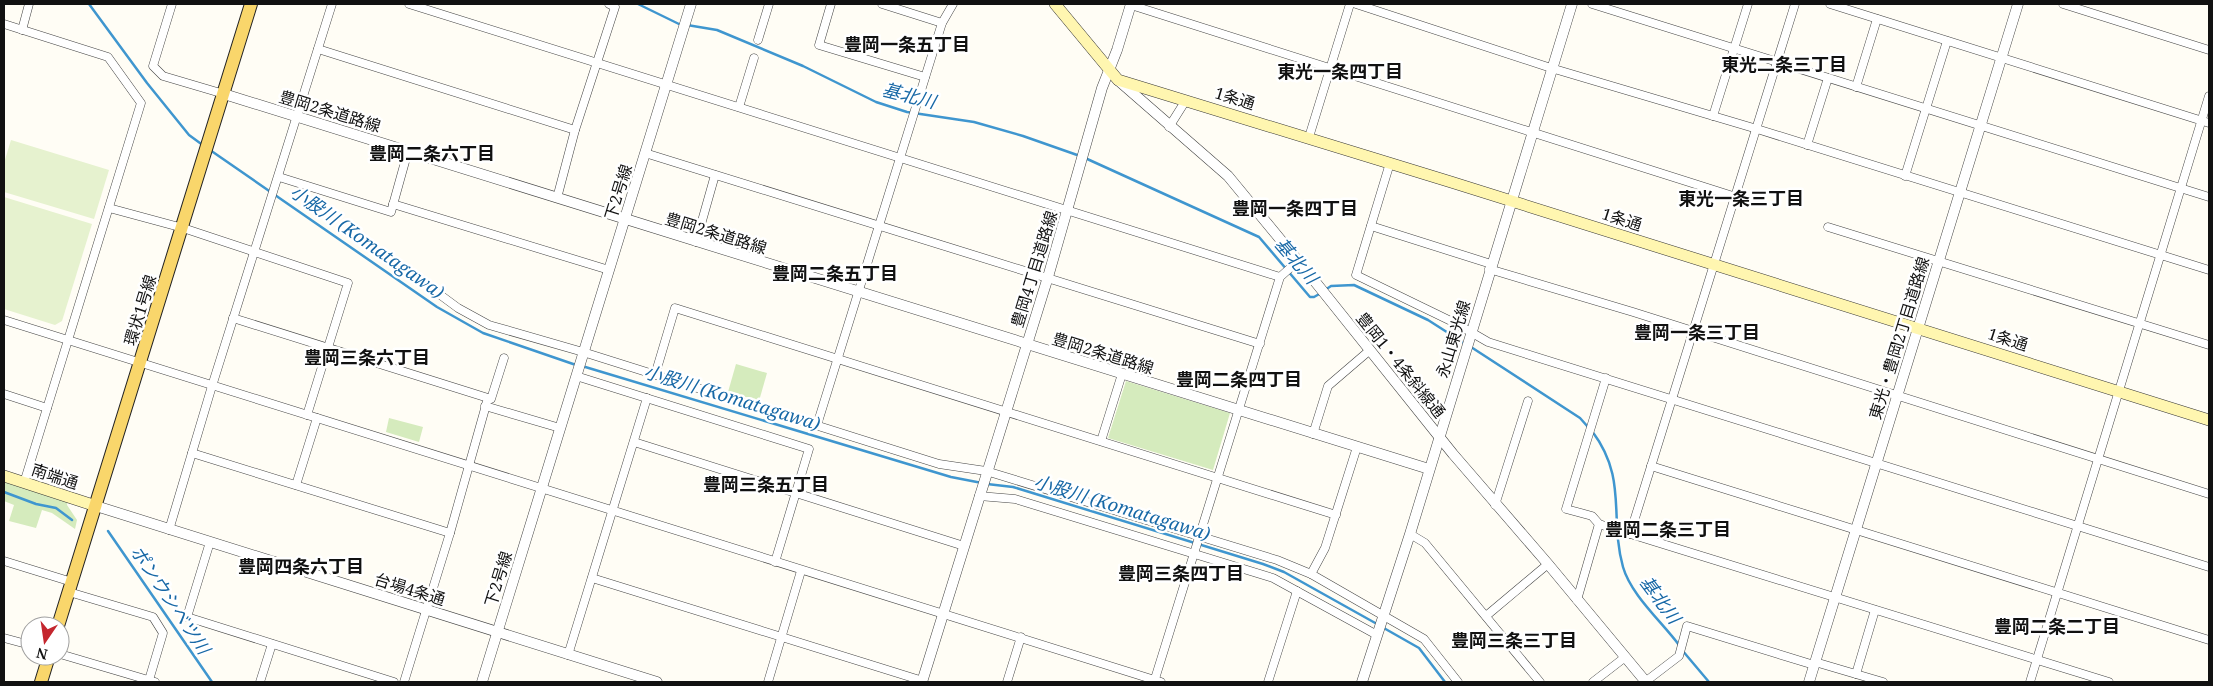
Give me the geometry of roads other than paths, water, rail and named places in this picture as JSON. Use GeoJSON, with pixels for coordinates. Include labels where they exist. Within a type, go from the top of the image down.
{"type":"FeatureCollection","features":[{"type":"Feature","properties":{"kind":"main road","name":"環状1号線"},"geometry":{"type":"LineString","coordinates":[[61,616],[251,4]]}},
{"type":"Feature","properties":{"kind":"main road"},"geometry":{"type":"LineString","coordinates":[[1055,4],[1118,80]]}},
{"type":"Feature","properties":{"kind":"main road","name":"1条通"},"geometry":{"type":"LineString","coordinates":[[1118,80],[1511,200],[2209,420]]}},
{"type":"Feature","properties":{"kind":"main road","name":"南端通"},"geometry":{"type":"LineString","coordinates":[[4,476],[96,506]]}},
{"type":"Feature","properties":{"kind":"main road"},"geometry":{"type":"LineString","coordinates":[[41,682],[46,666]]}},
{"type":"Feature","properties":{"kind":"street"},"geometry":{"type":"LineString","coordinates":[[22,30],[29,4]]}},
{"type":"Feature","properties":{"kind":"street"},"geometry":{"type":"LineString","coordinates":[[171,4],[153,66],[163,76],[224,94]]}},
{"type":"Feature","properties":{"kind":"street"},"geometry":{"type":"LineString","coordinates":[[169,530],[254,250],[298,117],[332,4]]}},
{"type":"Feature","properties":{"kind":"street"},"geometry":{"type":"LineString","coordinates":[[409,4],[1068,209],[1285,273]]}},
{"type":"Feature","properties":{"kind":"street"},"geometry":{"type":"LineString","coordinates":[[557,198],[576,130],[615,7],[609,4]]}},
{"type":"Feature","properties":{"kind":"street","name":"下2号線"},"geometry":{"type":"LineString","coordinates":[[482,682],[691,4]]}},
{"type":"Feature","properties":{"kind":"street"},"geometry":{"type":"LineString","coordinates":[[758,40],[769,4]]}},
{"type":"Feature","properties":{"kind":"street"},"geometry":{"type":"LineString","coordinates":[[831,4],[819,45],[924,77]]}},
{"type":"Feature","properties":{"kind":"street"},"geometry":{"type":"LineString","coordinates":[[882,4],[942,22]]}},
{"type":"Feature","properties":{"kind":"street"},"geometry":{"type":"LineString","coordinates":[[816,425],[924,77],[942,22],[953,4]]}},
{"type":"Feature","properties":{"kind":"street"},"geometry":{"type":"LineString","coordinates":[[1309,138],[1350,4]]}},
{"type":"Feature","properties":{"kind":"street"},"geometry":{"type":"LineString","coordinates":[[1356,4],[1551,68],[1757,129],[1960,194],[2209,270]]}},
{"type":"Feature","properties":{"kind":"street","name":"永山東光線"},"geometry":{"type":"LineString","coordinates":[[1362,682],[1410,534],[1490,266],[1572,4]]}},
{"type":"Feature","properties":{"kind":"street"},"geometry":{"type":"LineString","coordinates":[[1592,4],[1734,50],[2209,197]]}},
{"type":"Feature","properties":{"kind":"street"},"geometry":{"type":"LineString","coordinates":[[1713,116],[1748,4]]}},
{"type":"Feature","properties":{"kind":"street"},"geometry":{"type":"LineString","coordinates":[[1628,533],[1652,466],[1795,4]]}},
{"type":"Feature","properties":{"kind":"street"},"geometry":{"type":"LineString","coordinates":[[1830,4],[2206,121]]}},
{"type":"Feature","properties":{"kind":"street","name":"東光・豊岡2丁目道路線"},"geometry":{"type":"LineString","coordinates":[[1809,682],[2018,4]]}},
{"type":"Feature","properties":{"kind":"street"},"geometry":{"type":"LineString","coordinates":[[2064,4],[2209,50]]}},
{"type":"Feature","properties":{"kind":"street"},"geometry":{"type":"LineString","coordinates":[[1131,5],[1736,197]]}},
{"type":"Feature","properties":{"kind":"street","name":"豊岡4丁目道路線"},"geometry":{"type":"LineString","coordinates":[[980,493],[1048,277],[1102,88],[1110,70],[1131,5]]}},
{"type":"Feature","properties":{"kind":"street"},"geometry":{"type":"LineString","coordinates":[[1856,87],[1877,19]]}},
{"type":"Feature","properties":{"kind":"street"},"geometry":{"type":"LineString","coordinates":[[4,24],[108,57],[141,103],[24,483]]}},
{"type":"Feature","properties":{"kind":"street"},"geometry":{"type":"LineString","coordinates":[[1905,176],[1947,41]]}},
{"type":"Feature","properties":{"kind":"street"},"geometry":{"type":"LineString","coordinates":[[318,49],[576,130]]}},
{"type":"Feature","properties":{"kind":"street"},"geometry":{"type":"LineString","coordinates":[[739,107],[754,58]]}},
{"type":"Feature","properties":{"kind":"street"},"geometry":{"type":"LineString","coordinates":[[1807,145],[1828,78]]}},
{"type":"Feature","properties":{"kind":"street","name":"豊岡1・4条斜線通"},"geometry":{"type":"LineString","coordinates":[[1118,80],[1169,127],[1228,176],[1495,505],[1548,564],[1624,658],[1646,682]]}},
{"type":"Feature","properties":{"kind":"street","name":"豊岡2条道路線"},"geometry":{"type":"LineString","coordinates":[[224,94],[1429,469]]}},
{"type":"Feature","properties":{"kind":"street"},"geometry":{"type":"LineString","coordinates":[[2030,682],[2138,323],[2181,188],[2206,121],[2209,96]]}},
{"type":"Feature","properties":{"kind":"street"},"geometry":{"type":"LineString","coordinates":[[1169,127],[1186,100]]}},
{"type":"Feature","properties":{"kind":"street"},"geometry":{"type":"LineString","coordinates":[[278,177],[391,212],[408,152]]}},
{"type":"Feature","properties":{"kind":"street"},"geometry":{"type":"LineString","coordinates":[[645,153],[1260,344]]}},
{"type":"Feature","properties":{"kind":"street"},"geometry":{"type":"LineString","coordinates":[[1390,163],[1356,275],[1457,324],[1469,336],[2209,567]]}},
{"type":"Feature","properties":{"kind":"street"},"geometry":{"type":"LineString","coordinates":[[696,242],[715,175]]}},
{"type":"Feature","properties":{"kind":"street"},"geometry":{"type":"LineString","coordinates":[[393,204],[609,270]]}},
{"type":"Feature","properties":{"kind":"street"},"geometry":{"type":"LineString","coordinates":[[109,208],[254,250],[348,283],[307,415]]}},
{"type":"Feature","properties":{"kind":"street"},"geometry":{"type":"LineString","coordinates":[[1371,226],[1693,331],[2209,494]]}},
{"type":"Feature","properties":{"kind":"street"},"geometry":{"type":"LineString","coordinates":[[1828,227],[2209,345]]}},
{"type":"Feature","properties":{"kind":"street"},"geometry":{"type":"LineString","coordinates":[[4,320],[775,562],[1021,637],[1157,682],[1198,538],[1260,344],[1285,273],[1298,261]]}},
{"type":"Feature","properties":{"kind":"street"},"geometry":{"type":"LineString","coordinates":[[435,291],[458,308],[489,325],[582,355],[655,375],[938,464],[985,474],[1278,560],[1311,574],[1424,639],[1458,682]]}},
{"type":"Feature","properties":{"kind":"street"},"geometry":{"type":"LineString","coordinates":[[655,375],[675,308],[1336,515]]}},
{"type":"Feature","properties":{"kind":"street"},"geometry":{"type":"LineString","coordinates":[[233,318],[492,399],[504,358]]}},
{"type":"Feature","properties":{"kind":"street"},"geometry":{"type":"LineString","coordinates":[[1313,434],[1328,386],[1370,350]]}},
{"type":"Feature","properties":{"kind":"street"},"geometry":{"type":"LineString","coordinates":[[577,373],[647,398],[809,449],[775,562]]}},
{"type":"Feature","properties":{"kind":"street"},"geometry":{"type":"LineString","coordinates":[[1100,441],[1122,374]]}},
{"type":"Feature","properties":{"kind":"street"},"geometry":{"type":"LineString","coordinates":[[1606,378],[1566,509],[1592,516],[1599,524],[2109,682]]}},
{"type":"Feature","properties":{"kind":"street"},"geometry":{"type":"LineString","coordinates":[[4,394],[47,408]]}},
{"type":"Feature","properties":{"kind":"street"},"geometry":{"type":"LineString","coordinates":[[404,682],[450,533],[488,398]]}},
{"type":"Feature","properties":{"kind":"street"},"geometry":{"type":"LineString","coordinates":[[568,655],[647,398]]}},
{"type":"Feature","properties":{"kind":"street"},"geometry":{"type":"LineString","coordinates":[[1495,505],[1528,401]]}},
{"type":"Feature","properties":{"kind":"street"},"geometry":{"type":"LineString","coordinates":[[485,406],[560,428]]}},
{"type":"Feature","properties":{"kind":"street"},"geometry":{"type":"LineString","coordinates":[[296,485],[317,418]]}},
{"type":"Feature","properties":{"kind":"street"},"geometry":{"type":"LineString","coordinates":[[634,442],[964,546]]}},
{"type":"Feature","properties":{"kind":"street"},"geometry":{"type":"LineString","coordinates":[[1311,574],[1326,548],[1357,447]]}},
{"type":"Feature","properties":{"kind":"street"},"geometry":{"type":"LineString","coordinates":[[192,453],[450,533]]}},
{"type":"Feature","properties":{"kind":"street"},"geometry":{"type":"LineString","coordinates":[[1652,466],[2209,640]]}},
{"type":"Feature","properties":{"kind":"street"},"geometry":{"type":"LineString","coordinates":[[592,578],[922,682],[980,493],[1015,499],[1194,552],[1273,578],[1378,633]]}},
{"type":"Feature","properties":{"kind":"street","name":"台場4条通"},"geometry":{"type":"LineString","coordinates":[[96,506],[498,632],[640,680],[657,682]]}},
{"type":"Feature","properties":{"kind":"street"},"geometry":{"type":"LineString","coordinates":[[1577,600],[1599,524]]}},
{"type":"Feature","properties":{"kind":"street"},"geometry":{"type":"LineString","coordinates":[[1410,534],[1425,543],[1540,682]]}},
{"type":"Feature","properties":{"kind":"street"},"geometry":{"type":"LineString","coordinates":[[210,542],[187,617],[394,682]]}},
{"type":"Feature","properties":{"kind":"street"},"geometry":{"type":"LineString","coordinates":[[4,561],[153,617],[163,633],[152,681],[70,657]]}},
{"type":"Feature","properties":{"kind":"street"},"geometry":{"type":"LineString","coordinates":[[1486,616],[1548,564]]}},
{"type":"Feature","properties":{"kind":"street"},"geometry":{"type":"LineString","coordinates":[[768,682],[801,570]]}},
{"type":"Feature","properties":{"kind":"street"},"geometry":{"type":"LineString","coordinates":[[1268,682],[1297,591]]}},
{"type":"Feature","properties":{"kind":"street"},"geometry":{"type":"LineString","coordinates":[[1856,674],[1875,610]]}},
{"type":"Feature","properties":{"kind":"street"},"geometry":{"type":"LineString","coordinates":[[1646,682],[1679,656],[1687,626],[1883,682]]}},
{"type":"Feature","properties":{"kind":"street"},"geometry":{"type":"LineString","coordinates":[[1007,682],[1021,637]]}},
{"type":"Feature","properties":{"kind":"street"},"geometry":{"type":"LineString","coordinates":[[4,638],[20,642]]}},
{"type":"Feature","properties":{"kind":"street"},"geometry":{"type":"LineString","coordinates":[[260,682],[272,644]]}},
{"type":"Feature","properties":{"kind":"street"},"geometry":{"type":"LineString","coordinates":[[1593,682],[1624,658]]}},
{"type":"Feature","properties":{"kind":"street"},"geometry":{"type":"LineString","coordinates":[[121,682],[124,673]]}},
{"type":"Feature","properties":{"kind":"waterway","name":"小股川 (Komatagawa)"},"geometry":{"type":"LineString","coordinates":[[89,4],[147,83],[189,135],[204,146]]}},
{"type":"Feature","properties":{"kind":"waterway","name":"基北川"},"geometry":{"type":"LineString","coordinates":[[638,4],[681,25]]}},
{"type":"Feature","properties":{"kind":"waterway","name":"基北川"},"geometry":{"type":"LineString","coordinates":[[687,25],[717,30],[803,66],[876,102],[907,112],[974,122],[1023,136],[1080,156]]}},
{"type":"Feature","properties":{"kind":"waterway","name":"小股川 (Komatagawa)"},"geometry":{"type":"LineString","coordinates":[[210,150],[437,307],[483,333],[576,365]]}},
{"type":"Feature","properties":{"kind":"waterway","name":"基北川"},"geometry":{"type":"LineString","coordinates":[[1085,158],[1259,237],[1310,297],[1321,293]]}},
{"type":"Feature","properties":{"kind":"waterway","name":"基北川"},"geometry":{"type":"LineString","coordinates":[[1325,290],[1331,286],[1354,285],[1428,320],[1464,343]]}},
{"type":"Feature","properties":{"kind":"waterway","name":"基北川"},"geometry":{"type":"LineString","coordinates":[[1471,347],[1580,418],[1588,427]]}},
{"type":"Feature","properties":{"kind":"waterway","name":"小股川 (Komatagawa)"},"geometry":{"type":"LineString","coordinates":[[582,366],[951,477],[982,483]]}},
{"type":"Feature","properties":{"kind":"waterway","name":"基北川"},"geometry":{"type":"LineString","coordinates":[[1592,431],[1610,465],[1616,498],[1619,548],[1627,577],[1640,598],[1679,645]]}},
{"type":"Feature","properties":{"kind":"waterway","name":"小股川 (Komatagawa)"},"geometry":{"type":"LineString","coordinates":[[987,484],[1013,487],[1263,564],[1284,572],[1377,624]]}},
{"type":"Feature","properties":{"kind":"waterway","name":"ポンウシベツ川"},"geometry":{"type":"LineString","coordinates":[[4,492],[36,504],[56,508],[72,520]]}},
{"type":"Feature","properties":{"kind":"waterway","name":"ポンウシベツ川"},"geometry":{"type":"LineString","coordinates":[[108,531],[212,682]]}},
{"type":"Feature","properties":{"kind":"waterway","name":"小股川 (Komatagawa)"},"geometry":{"type":"LineString","coordinates":[[1382,627],[1419,648],[1445,682]]}},
{"type":"Feature","properties":{"kind":"waterway","name":"基北川"},"geometry":{"type":"LineString","coordinates":[[1682,650],[1709,682]]}},
{"type":"Feature","properties":{"kind":"district","name":"豊岡一条五丁目"},"geometry":{"type":"Point","coordinates":[907,45]}},
{"type":"Feature","properties":{"kind":"district","name":"東光二条三丁目"},"geometry":{"type":"Point","coordinates":[1784,65]}},
{"type":"Feature","properties":{"kind":"district","name":"東光一条四丁目"},"geometry":{"type":"Point","coordinates":[1340,72]}},
{"type":"Feature","properties":{"kind":"district","name":"豊岡二条六丁目"},"geometry":{"type":"Point","coordinates":[432,154]}},
{"type":"Feature","properties":{"kind":"district","name":"東光一条三丁目"},"geometry":{"type":"Point","coordinates":[1741,199]}},
{"type":"Feature","properties":{"kind":"district","name":"豊岡一条四丁目"},"geometry":{"type":"Point","coordinates":[1295,209]}},
{"type":"Feature","properties":{"kind":"district","name":"豊岡二条五丁目"},"geometry":{"type":"Point","coordinates":[835,274]}},
{"type":"Feature","properties":{"kind":"district","name":"豊岡一条三丁目"},"geometry":{"type":"Point","coordinates":[1697,333]}},
{"type":"Feature","properties":{"kind":"district","name":"豊岡三条六丁目"},"geometry":{"type":"Point","coordinates":[367,358]}},
{"type":"Feature","properties":{"kind":"district","name":"豊岡二条四丁目"},"geometry":{"type":"Point","coordinates":[1239,380]}},
{"type":"Feature","properties":{"kind":"district","name":"豊岡三条五丁目"},"geometry":{"type":"Point","coordinates":[766,485]}},
{"type":"Feature","properties":{"kind":"district","name":"豊岡二条三丁目"},"geometry":{"type":"Point","coordinates":[1668,530]}},
{"type":"Feature","properties":{"kind":"district","name":"豊岡四条六丁目"},"geometry":{"type":"Point","coordinates":[301,567]}},
{"type":"Feature","properties":{"kind":"district","name":"豊岡三条四丁目"},"geometry":{"type":"Point","coordinates":[1181,574]}},
{"type":"Feature","properties":{"kind":"district","name":"豊岡二条二丁目"},"geometry":{"type":"Point","coordinates":[2057,627]}},
{"type":"Feature","properties":{"kind":"district","name":"豊岡三条三丁目"},"geometry":{"type":"Point","coordinates":[1514,641]}}]}
